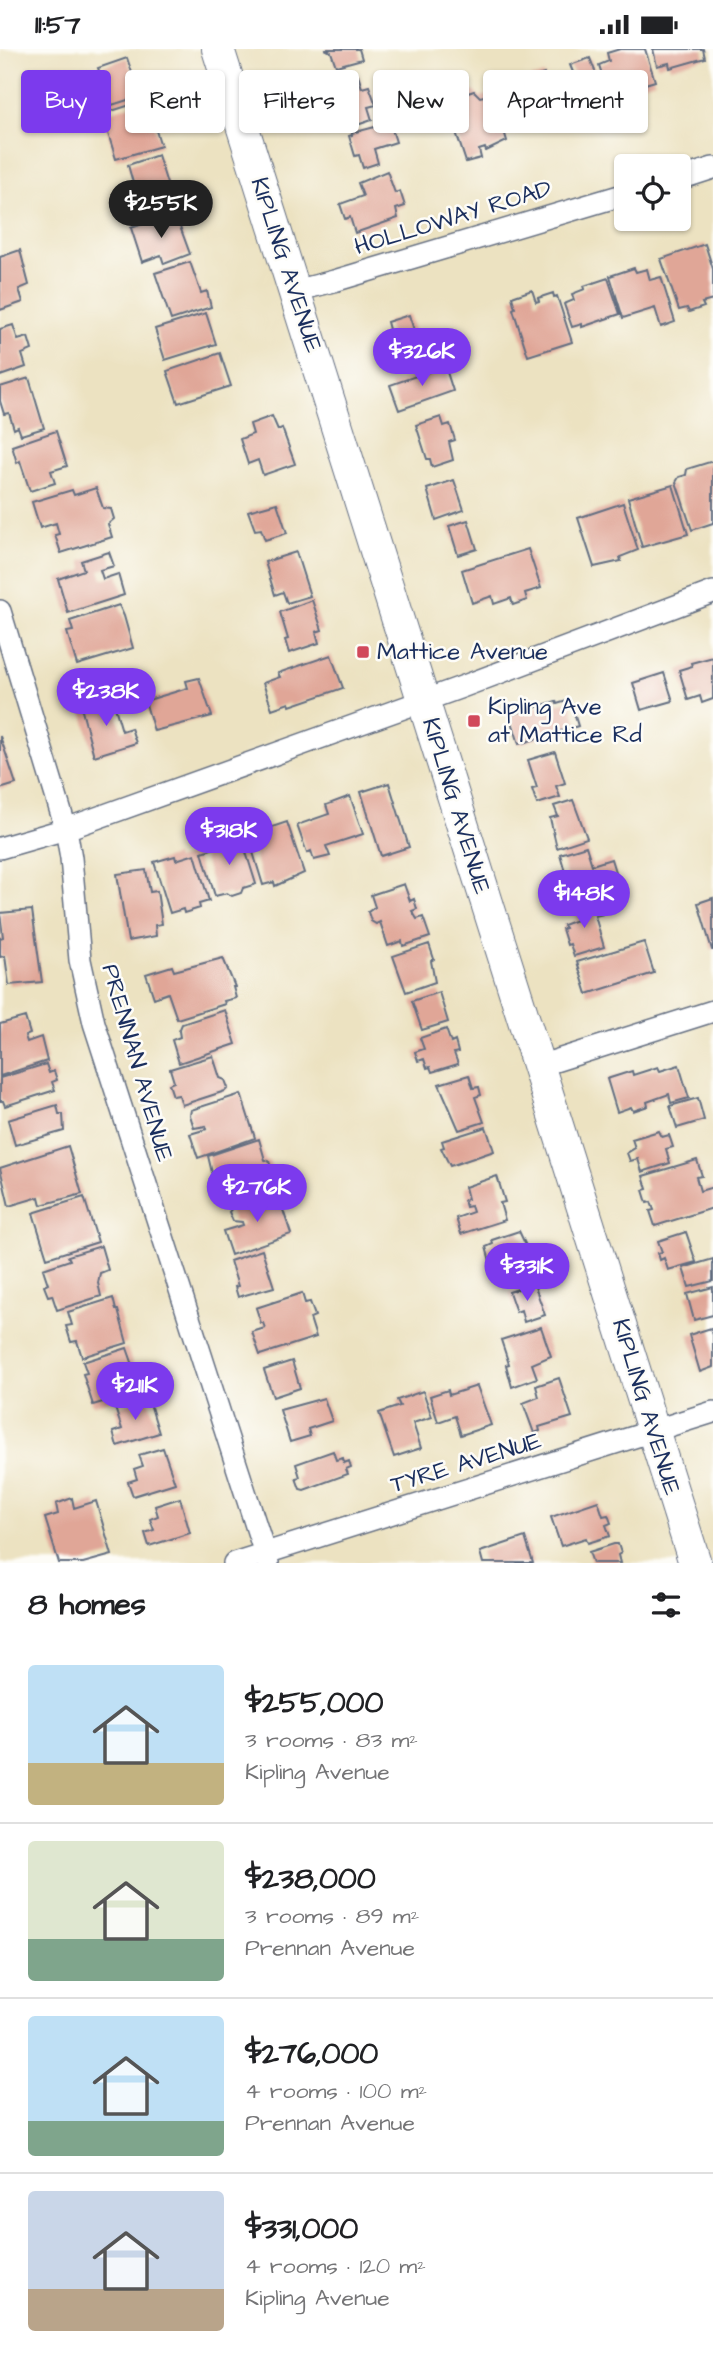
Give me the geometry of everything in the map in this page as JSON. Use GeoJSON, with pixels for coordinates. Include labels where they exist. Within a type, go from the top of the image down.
{"type":"FeatureCollection","features":[{"type":"Feature","properties":{"kind":"main road","name":"KIPLING AVENUE"},"geometry":{"type":"LineString","coordinates":[[218,49],[695,1563]]}},
{"type":"Feature","properties":{"kind":"street"},"geometry":{"type":"LineString","coordinates":[[691,175],[713,168]]}},
{"type":"Feature","properties":{"kind":"street","name":"HOLLOWAY ROAD"},"geometry":{"type":"LineString","coordinates":[[295,291],[614,198]]}},
{"type":"Feature","properties":{"kind":"street"},"geometry":{"type":"LineString","coordinates":[[0,848],[66,829],[423,701],[713,592]]}},
{"type":"Feature","properties":{"kind":"street","name":"PRENNAN AVENUE"},"geometry":{"type":"LineString","coordinates":[[0,611],[66,829],[71,858],[79,960],[94,1023],[266,1558]]}},
{"type":"Feature","properties":{"kind":"street"},"geometry":{"type":"LineString","coordinates":[[538,1066],[713,1011]]}},
{"type":"Feature","properties":{"kind":"street","name":"TYRE AVENUE"},"geometry":{"type":"LineString","coordinates":[[234,1563],[266,1558],[713,1412]]}},
{"type":"Feature","properties":{"kind":"building"},"geometry":{"type":"Polygon","coordinates":[[[325,49],[359,49],[362,59],[336,66],[331,52],[325,49]]]}},
{"type":"Feature","properties":{"kind":"building"},"geometry":{"type":"Polygon","coordinates":[[[620,49],[645,49],[655,81],[648,83],[648,70],[601,70],[599,65],[609,61],[607,53],[620,49]]]}},
{"type":"Feature","properties":{"kind":"building"},"geometry":{"type":"Polygon","coordinates":[[[653,49],[703,49],[705,58],[670,68],[669,63],[657,66],[653,49]]]}},
{"type":"Feature","properties":{"kind":"building"},"geometry":{"type":"Polygon","coordinates":[[[127,58],[131,70],[125,70],[125,101],[112,105],[111,70],[98,68],[127,58]]]}},
{"type":"Feature","properties":{"kind":"building"},"geometry":{"type":"Polygon","coordinates":[[[590,58],[595,70],[572,70],[570,65],[590,58]]]}},
{"type":"Feature","properties":{"kind":"building"},"geometry":{"type":"Polygon","coordinates":[[[359,78],[362,88],[369,86],[373,97],[373,106],[368,107],[372,120],[359,124],[359,78]]]}},
{"type":"Feature","properties":{"kind":"building"},"geometry":{"type":"Polygon","coordinates":[[[474,91],[480,97],[483,96],[483,133],[505,133],[507,141],[486,151],[485,148],[479,150],[481,158],[466,162],[456,133],[469,133],[469,93],[474,91]]]}},
{"type":"Feature","properties":{"kind":"building"},"geometry":{"type":"Polygon","coordinates":[[[125,107],[125,133],[157,133],[161,146],[116,159],[108,133],[111,133],[111,111],[125,107]]]}},
{"type":"Feature","properties":{"kind":"building"},"geometry":{"type":"Polygon","coordinates":[[[373,127],[373,133],[393,133],[396,142],[374,149],[378,163],[363,168],[359,155],[355,156],[349,136],[373,127]]]}},
{"type":"Feature","properties":{"kind":"building"},"geometry":{"type":"Polygon","coordinates":[[[158,155],[172,200],[169,200],[171,207],[136,217],[130,199],[137,197],[128,165],[158,155]]]}},
{"type":"Feature","properties":{"kind":"building"},"geometry":{"type":"Polygon","coordinates":[[[387,171],[395,193],[400,191],[405,206],[396,209],[398,218],[355,233],[350,217],[345,219],[340,204],[363,196],[358,183],[387,171]]]}},
{"type":"Feature","properties":{"kind":"building"},"geometry":{"type":"Polygon","coordinates":[[[175,213],[190,254],[164,264],[161,255],[142,262],[131,228],[175,213]]]}},
{"type":"Feature","properties":{"kind":"building"},"geometry":{"type":"Polygon","coordinates":[[[705,244],[713,269],[713,300],[702,303],[704,307],[689,312],[687,308],[679,310],[661,259],[705,244]]]}},
{"type":"Feature","properties":{"kind":"building"},"geometry":{"type":"Polygon","coordinates":[[[20,250],[29,285],[19,289],[23,302],[0,310],[0,257],[20,250]]]}},
{"type":"Feature","properties":{"kind":"building"},"geometry":{"type":"Polygon","coordinates":[[[190,262],[201,293],[207,291],[211,307],[171,320],[155,273],[190,262]]]}},
{"type":"Feature","properties":{"kind":"building"},"geometry":{"type":"Polygon","coordinates":[[[634,268],[636,272],[647,269],[650,280],[661,277],[675,322],[661,327],[655,308],[623,318],[610,276],[634,268]]]}},
{"type":"Feature","properties":{"kind":"building"},"geometry":{"type":"Polygon","coordinates":[[[608,278],[620,314],[582,327],[582,324],[572,327],[564,304],[574,300],[572,294],[585,289],[584,286],[608,278]]]}},
{"type":"Feature","properties":{"kind":"building"},"geometry":{"type":"Polygon","coordinates":[[[532,290],[536,302],[539,301],[538,298],[553,293],[554,297],[557,296],[572,342],[528,356],[513,309],[512,297],[532,290]]]}},
{"type":"Feature","properties":{"kind":"building"},"geometry":{"type":"Polygon","coordinates":[[[206,313],[216,344],[165,360],[155,329],[206,313]]]}},
{"type":"Feature","properties":{"kind":"building"},"geometry":{"type":"Polygon","coordinates":[[[409,315],[420,361],[392,370],[380,336],[390,333],[387,322],[409,315]]]}},
{"type":"Feature","properties":{"kind":"building"},"geometry":{"type":"Polygon","coordinates":[[[13,325],[18,340],[28,337],[32,350],[22,354],[26,367],[0,376],[0,329],[13,325]]]}},
{"type":"Feature","properties":{"kind":"building"},"geometry":{"type":"Polygon","coordinates":[[[220,353],[231,386],[178,403],[167,371],[220,353]]]}},
{"type":"Feature","properties":{"kind":"building"},"geometry":{"type":"Polygon","coordinates":[[[445,366],[453,391],[399,410],[390,385],[445,366]]]}},
{"type":"Feature","properties":{"kind":"building"},"geometry":{"type":"Polygon","coordinates":[[[29,378],[44,428],[21,435],[18,427],[14,429],[9,413],[4,414],[0,387],[29,378]]]}},
{"type":"Feature","properties":{"kind":"building"},"geometry":{"type":"Polygon","coordinates":[[[272,416],[278,430],[282,428],[295,464],[263,475],[258,460],[248,464],[240,439],[253,434],[250,424],[272,416]]]}},
{"type":"Feature","properties":{"kind":"building"},"geometry":{"type":"Polygon","coordinates":[[[441,417],[444,426],[450,424],[455,440],[449,442],[453,460],[432,467],[416,425],[441,417]]]}},
{"type":"Feature","properties":{"kind":"building"},"geometry":{"type":"Polygon","coordinates":[[[56,431],[67,466],[51,471],[55,483],[30,491],[12,446],[56,431]]]}},
{"type":"Feature","properties":{"kind":"building"},"geometry":{"type":"Polygon","coordinates":[[[713,461],[713,523],[692,530],[676,482],[679,477],[686,475],[687,469],[713,461]]]}},
{"type":"Feature","properties":{"kind":"building"},"geometry":{"type":"Polygon","coordinates":[[[454,480],[464,510],[436,520],[427,489],[454,480]]]}},
{"type":"Feature","properties":{"kind":"building"},"geometry":{"type":"Polygon","coordinates":[[[673,485],[688,534],[642,547],[628,498],[673,485]]]}},
{"type":"Feature","properties":{"kind":"building"},"geometry":{"type":"Polygon","coordinates":[[[96,488],[103,508],[111,509],[114,519],[108,524],[112,537],[61,553],[55,535],[59,534],[56,523],[40,528],[32,502],[72,490],[74,495],[96,488]]]}},
{"type":"Feature","properties":{"kind":"building"},"geometry":{"type":"Polygon","coordinates":[[[277,503],[287,533],[265,540],[261,529],[255,530],[248,511],[277,503]]]}},
{"type":"Feature","properties":{"kind":"building"},"geometry":{"type":"Polygon","coordinates":[[[623,503],[638,550],[620,557],[621,561],[594,567],[578,518],[623,503]]]}},
{"type":"Feature","properties":{"kind":"building"},"geometry":{"type":"Polygon","coordinates":[[[468,520],[477,549],[458,555],[449,526],[468,520]]]}},
{"type":"Feature","properties":{"kind":"building"},"geometry":{"type":"Polygon","coordinates":[[[528,549],[541,588],[525,593],[527,600],[513,605],[511,598],[494,604],[492,596],[472,603],[462,570],[528,549]]]}},
{"type":"Feature","properties":{"kind":"building"},"geometry":{"type":"Polygon","coordinates":[[[109,552],[114,566],[100,570],[103,579],[118,574],[124,595],[68,613],[58,579],[84,570],[81,561],[109,552]]]}},
{"type":"Feature","properties":{"kind":"building"},"geometry":{"type":"Polygon","coordinates":[[[296,552],[310,596],[287,603],[283,592],[275,595],[265,562],[296,552]]]}},
{"type":"Feature","properties":{"kind":"building"},"geometry":{"type":"Polygon","coordinates":[[[312,600],[322,630],[316,632],[319,643],[289,653],[280,612],[312,600]]]}},
{"type":"Feature","properties":{"kind":"building"},"geometry":{"type":"Polygon","coordinates":[[[119,605],[133,648],[77,665],[67,632],[73,631],[70,621],[119,605]]]}},
{"type":"Feature","properties":{"kind":"building"},"geometry":{"type":"Polygon","coordinates":[[[331,655],[343,688],[290,706],[289,703],[272,709],[263,683],[280,677],[278,673],[331,655]]]}},
{"type":"Feature","properties":{"kind":"building"},"geometry":{"type":"Polygon","coordinates":[[[713,657],[713,699],[702,703],[700,696],[688,700],[679,670],[692,666],[691,663],[713,657]]]}},
{"type":"Feature","properties":{"kind":"building"},"geometry":{"type":"Polygon","coordinates":[[[664,673],[673,701],[641,710],[633,683],[664,673]]]}},
{"type":"Feature","properties":{"kind":"building"},"geometry":{"type":"Polygon","coordinates":[[[199,678],[212,716],[154,731],[145,701],[188,688],[186,681],[199,678]]]}},
{"type":"Feature","properties":{"kind":"building"},"geometry":{"type":"Polygon","coordinates":[[[112,697],[122,731],[131,728],[136,743],[94,756],[81,707],[112,697]]]}},
{"type":"Feature","properties":{"kind":"building"},"geometry":{"type":"Polygon","coordinates":[[[570,700],[578,726],[519,744],[510,715],[556,701],[557,704],[570,700]]]}},
{"type":"Feature","properties":{"kind":"building"},"geometry":{"type":"Polygon","coordinates":[[[0,736],[16,784],[0,789],[0,736]]]}},
{"type":"Feature","properties":{"kind":"building"},"geometry":{"type":"Polygon","coordinates":[[[555,752],[565,783],[556,786],[560,797],[537,804],[532,789],[537,788],[528,760],[555,752]]]}},
{"type":"Feature","properties":{"kind":"building"},"geometry":{"type":"Polygon","coordinates":[[[389,783],[409,847],[381,856],[361,792],[389,783]]]}},
{"type":"Feature","properties":{"kind":"building"},"geometry":{"type":"Polygon","coordinates":[[[350,796],[363,834],[326,846],[330,856],[314,860],[311,851],[307,853],[297,825],[329,814],[326,805],[350,796]]]}},
{"type":"Feature","properties":{"kind":"building"},"geometry":{"type":"Polygon","coordinates":[[[573,800],[587,838],[557,848],[550,818],[558,816],[554,806],[573,800]]]}},
{"type":"Feature","properties":{"kind":"building"},"geometry":{"type":"Polygon","coordinates":[[[287,822],[304,873],[275,886],[274,882],[263,885],[249,839],[268,833],[266,829],[287,822]]]}},
{"type":"Feature","properties":{"kind":"building"},"geometry":{"type":"Polygon","coordinates":[[[240,833],[256,884],[243,888],[241,893],[232,896],[227,893],[215,896],[202,852],[221,846],[219,839],[240,833]]]}},
{"type":"Feature","properties":{"kind":"building"},"geometry":{"type":"Polygon","coordinates":[[[586,846],[592,865],[611,859],[620,888],[573,900],[560,854],[586,846]]]}},
{"type":"Feature","properties":{"kind":"building"},"geometry":{"type":"Polygon","coordinates":[[[195,854],[209,901],[199,904],[200,908],[184,913],[183,909],[170,913],[154,862],[175,856],[176,860],[195,854]]]}},
{"type":"Feature","properties":{"kind":"building"},"geometry":{"type":"Polygon","coordinates":[[[146,870],[150,892],[157,891],[162,924],[155,925],[156,936],[128,941],[117,874],[146,870]]]}},
{"type":"Feature","properties":{"kind":"building"},"geometry":{"type":"Polygon","coordinates":[[[404,884],[410,901],[414,899],[417,909],[412,911],[417,919],[423,917],[430,937],[403,946],[402,941],[388,946],[380,922],[376,924],[371,921],[368,912],[375,907],[371,895],[404,884]]]}},
{"type":"Feature","properties":{"kind":"building"},"geometry":{"type":"Polygon","coordinates":[[[713,898],[713,950],[712,950],[698,903],[713,898]]]}},
{"type":"Feature","properties":{"kind":"building"},"geometry":{"type":"Polygon","coordinates":[[[599,901],[603,914],[595,916],[604,947],[574,956],[570,944],[567,945],[563,925],[577,920],[573,909],[599,901]]]}},
{"type":"Feature","properties":{"kind":"building"},"geometry":{"type":"Polygon","coordinates":[[[32,910],[42,982],[9,985],[5,956],[0,957],[0,938],[3,937],[0,913],[32,910]]]}},
{"type":"Feature","properties":{"kind":"building"},"geometry":{"type":"Polygon","coordinates":[[[644,942],[654,973],[587,994],[577,962],[644,942]]]}},
{"type":"Feature","properties":{"kind":"building"},"geometry":{"type":"Polygon","coordinates":[[[429,944],[434,959],[431,961],[435,982],[406,992],[393,956],[429,944]]]}},
{"type":"Feature","properties":{"kind":"building"},"geometry":{"type":"Polygon","coordinates":[[[223,958],[235,987],[236,998],[177,1019],[168,993],[154,998],[146,974],[172,966],[174,971],[223,958]]]}},
{"type":"Feature","properties":{"kind":"building"},"geometry":{"type":"Polygon","coordinates":[[[439,992],[448,1022],[422,1030],[412,1001],[439,992]]]}},
{"type":"Feature","properties":{"kind":"building"},"geometry":{"type":"Polygon","coordinates":[[[225,1010],[236,1044],[179,1063],[172,1040],[180,1037],[182,1024],[225,1010]]]}},
{"type":"Feature","properties":{"kind":"building"},"geometry":{"type":"Polygon","coordinates":[[[25,1017],[30,1034],[25,1036],[27,1042],[41,1037],[47,1061],[0,1076],[0,1024],[25,1017]]]}},
{"type":"Feature","properties":{"kind":"building"},"geometry":{"type":"Polygon","coordinates":[[[446,1029],[451,1043],[455,1041],[458,1052],[454,1053],[458,1064],[432,1072],[430,1067],[427,1068],[424,1059],[418,1061],[415,1052],[424,1049],[420,1038],[446,1029]]]}},
{"type":"Feature","properties":{"kind":"building"},"geometry":{"type":"Polygon","coordinates":[[[213,1056],[220,1078],[225,1080],[228,1088],[182,1105],[179,1095],[173,1096],[169,1084],[174,1082],[170,1069],[213,1056]]]}},
{"type":"Feature","properties":{"kind":"building"},"geometry":{"type":"Polygon","coordinates":[[[46,1064],[49,1073],[54,1071],[57,1080],[52,1082],[55,1090],[5,1106],[3,1101],[0,1101],[0,1078],[46,1064]]]}},
{"type":"Feature","properties":{"kind":"building"},"geometry":{"type":"Polygon","coordinates":[[[679,1065],[689,1098],[671,1103],[669,1094],[647,1102],[648,1106],[633,1111],[631,1107],[617,1112],[607,1079],[632,1071],[633,1075],[658,1067],[660,1071],[679,1065]]]}},
{"type":"Feature","properties":{"kind":"building"},"geometry":{"type":"Polygon","coordinates":[[[469,1075],[473,1088],[479,1087],[481,1095],[475,1097],[484,1122],[459,1130],[439,1084],[469,1075]]]}},
{"type":"Feature","properties":{"kind":"building"},"geometry":{"type":"Polygon","coordinates":[[[241,1094],[255,1138],[198,1158],[190,1134],[207,1129],[206,1126],[194,1128],[191,1110],[241,1094]]]}},
{"type":"Feature","properties":{"kind":"building"},"geometry":{"type":"Polygon","coordinates":[[[698,1098],[704,1120],[677,1128],[670,1106],[698,1098]]]}},
{"type":"Feature","properties":{"kind":"building"},"geometry":{"type":"Polygon","coordinates":[[[57,1105],[59,1114],[63,1114],[64,1131],[15,1145],[8,1120],[57,1105]]]}},
{"type":"Feature","properties":{"kind":"building"},"geometry":{"type":"Polygon","coordinates":[[[486,1127],[494,1151],[450,1166],[441,1148],[444,1147],[442,1141],[486,1127]]]}},
{"type":"Feature","properties":{"kind":"building"},"geometry":{"type":"Polygon","coordinates":[[[659,1131],[662,1137],[669,1135],[673,1147],[666,1149],[670,1163],[642,1172],[638,1159],[630,1161],[627,1153],[635,1148],[632,1139],[659,1131]]]}},
{"type":"Feature","properties":{"kind":"building"},"geometry":{"type":"Polygon","coordinates":[[[259,1139],[276,1184],[217,1202],[211,1183],[214,1181],[208,1156],[259,1139]]]}},
{"type":"Feature","properties":{"kind":"building"},"geometry":{"type":"Polygon","coordinates":[[[68,1146],[82,1194],[41,1205],[39,1197],[9,1206],[0,1168],[68,1146]]]}},
{"type":"Feature","properties":{"kind":"building"},"geometry":{"type":"Polygon","coordinates":[[[697,1160],[702,1176],[696,1177],[700,1191],[713,1187],[713,1208],[655,1226],[650,1211],[654,1210],[651,1202],[647,1203],[643,1190],[647,1189],[643,1176],[697,1160]]]}},
{"type":"Feature","properties":{"kind":"building"},"geometry":{"type":"Polygon","coordinates":[[[497,1176],[505,1202],[500,1203],[505,1220],[461,1234],[456,1218],[473,1212],[471,1206],[466,1207],[464,1200],[468,1199],[465,1187],[497,1176]]]}},
{"type":"Feature","properties":{"kind":"building"},"geometry":{"type":"Polygon","coordinates":[[[277,1192],[291,1234],[231,1255],[223,1231],[243,1225],[242,1222],[233,1221],[229,1212],[233,1207],[277,1192]]]}},
{"type":"Feature","properties":{"kind":"building"},"geometry":{"type":"Polygon","coordinates":[[[84,1197],[98,1242],[47,1258],[33,1213],[84,1197]]]}},
{"type":"Feature","properties":{"kind":"building"},"geometry":{"type":"Polygon","coordinates":[[[519,1231],[528,1250],[529,1261],[508,1268],[504,1256],[490,1261],[486,1247],[493,1244],[492,1240],[519,1231]]]}},
{"type":"Feature","properties":{"kind":"building"},"geometry":{"type":"Polygon","coordinates":[[[686,1232],[696,1262],[668,1270],[664,1258],[660,1260],[658,1253],[662,1252],[658,1241],[686,1232]]]}},
{"type":"Feature","properties":{"kind":"building"},"geometry":{"type":"Polygon","coordinates":[[[101,1246],[108,1270],[100,1273],[98,1283],[101,1296],[57,1310],[52,1295],[48,1296],[44,1286],[48,1284],[43,1269],[70,1260],[68,1256],[101,1246]]]}},
{"type":"Feature","properties":{"kind":"building"},"geometry":{"type":"Polygon","coordinates":[[[262,1250],[274,1287],[238,1297],[235,1287],[238,1286],[230,1261],[262,1250]]]}},
{"type":"Feature","properties":{"kind":"building"},"geometry":{"type":"Polygon","coordinates":[[[713,1259],[713,1281],[689,1287],[683,1268],[713,1259]]]}},
{"type":"Feature","properties":{"kind":"building"},"geometry":{"type":"Polygon","coordinates":[[[534,1284],[545,1315],[524,1322],[521,1310],[516,1312],[509,1292],[534,1284]]]}},
{"type":"Feature","properties":{"kind":"building"},"geometry":{"type":"Polygon","coordinates":[[[713,1287],[713,1315],[694,1320],[687,1294],[713,1287]]]}},
{"type":"Feature","properties":{"kind":"building"},"geometry":{"type":"Polygon","coordinates":[[[302,1293],[305,1303],[310,1302],[315,1316],[310,1318],[316,1337],[260,1355],[252,1332],[265,1328],[256,1308],[302,1293]]]}},
{"type":"Feature","properties":{"kind":"building"},"geometry":{"type":"Polygon","coordinates":[[[113,1298],[127,1343],[82,1357],[77,1341],[71,1342],[66,1326],[72,1325],[68,1312],[113,1298]]]}},
{"type":"Feature","properties":{"kind":"building"},"geometry":{"type":"Polygon","coordinates":[[[541,1327],[551,1356],[532,1364],[537,1378],[512,1387],[506,1365],[509,1364],[501,1340],[541,1327]]]}},
{"type":"Feature","properties":{"kind":"building"},"geometry":{"type":"Polygon","coordinates":[[[711,1328],[713,1367],[700,1372],[689,1335],[711,1328]]]}},
{"type":"Feature","properties":{"kind":"building"},"geometry":{"type":"Polygon","coordinates":[[[127,1348],[133,1365],[129,1366],[130,1370],[142,1366],[149,1388],[93,1405],[83,1374],[87,1373],[83,1362],[127,1348]]]}},
{"type":"Feature","properties":{"kind":"building"},"geometry":{"type":"Polygon","coordinates":[[[292,1361],[300,1388],[273,1397],[264,1370],[292,1361]]]}},
{"type":"Feature","properties":{"kind":"building"},"geometry":{"type":"Polygon","coordinates":[[[559,1378],[572,1417],[539,1427],[540,1431],[534,1433],[523,1403],[539,1397],[536,1386],[559,1378]]]}},
{"type":"Feature","properties":{"kind":"building"},"geometry":{"type":"Polygon","coordinates":[[[477,1386],[491,1425],[461,1435],[455,1416],[438,1422],[430,1396],[448,1390],[449,1395],[477,1386]]]}},
{"type":"Feature","properties":{"kind":"building"},"geometry":{"type":"Polygon","coordinates":[[[423,1391],[432,1417],[413,1423],[421,1448],[394,1457],[379,1413],[400,1406],[397,1400],[423,1391]]]}},
{"type":"Feature","properties":{"kind":"building"},"geometry":{"type":"Polygon","coordinates":[[[148,1397],[159,1433],[117,1446],[113,1432],[122,1429],[115,1408],[148,1397]]]}},
{"type":"Feature","properties":{"kind":"building"},"geometry":{"type":"Polygon","coordinates":[[[324,1398],[332,1421],[308,1429],[310,1436],[290,1442],[280,1410],[324,1398]]]}},
{"type":"Feature","properties":{"kind":"building"},"geometry":{"type":"Polygon","coordinates":[[[163,1448],[175,1483],[133,1496],[128,1482],[137,1479],[134,1469],[143,1466],[139,1455],[163,1448]]]}},
{"type":"Feature","properties":{"kind":"building"},"geometry":{"type":"Polygon","coordinates":[[[333,1451],[336,1460],[343,1458],[344,1463],[349,1461],[351,1467],[346,1469],[348,1474],[304,1490],[300,1489],[296,1478],[300,1477],[296,1464],[333,1451]]]}},
{"type":"Feature","properties":{"kind":"building"},"geometry":{"type":"Polygon","coordinates":[[[72,1498],[74,1508],[96,1501],[112,1555],[83,1563],[59,1563],[45,1518],[58,1514],[56,1504],[72,1498]]]}},
{"type":"Feature","properties":{"kind":"building"},"geometry":{"type":"Polygon","coordinates":[[[180,1498],[190,1533],[149,1546],[145,1533],[154,1530],[150,1519],[158,1516],[155,1506],[180,1498]]]}},
{"type":"Feature","properties":{"kind":"building"},"geometry":{"type":"Polygon","coordinates":[[[598,1501],[603,1516],[608,1515],[611,1523],[606,1525],[610,1536],[588,1543],[586,1538],[561,1546],[551,1517],[598,1501]]]}},
{"type":"Feature","properties":{"kind":"building"},"geometry":{"type":"Polygon","coordinates":[[[525,1537],[533,1563],[483,1563],[480,1552],[525,1537]]]}},
{"type":"Feature","properties":{"kind":"building"},"geometry":{"type":"Polygon","coordinates":[[[618,1544],[621,1553],[618,1555],[620,1563],[593,1563],[589,1552],[618,1544]]]}},
{"type":"Feature","properties":{"kind":"place","name":"Mattice Avenue"},"geometry":{"type":"Point","coordinates":[363,652]}},
{"type":"Feature","properties":{"kind":"place","name":"Kipling Ave at Mattice Rd"},"geometry":{"type":"Point","coordinates":[474,721]}}]}
